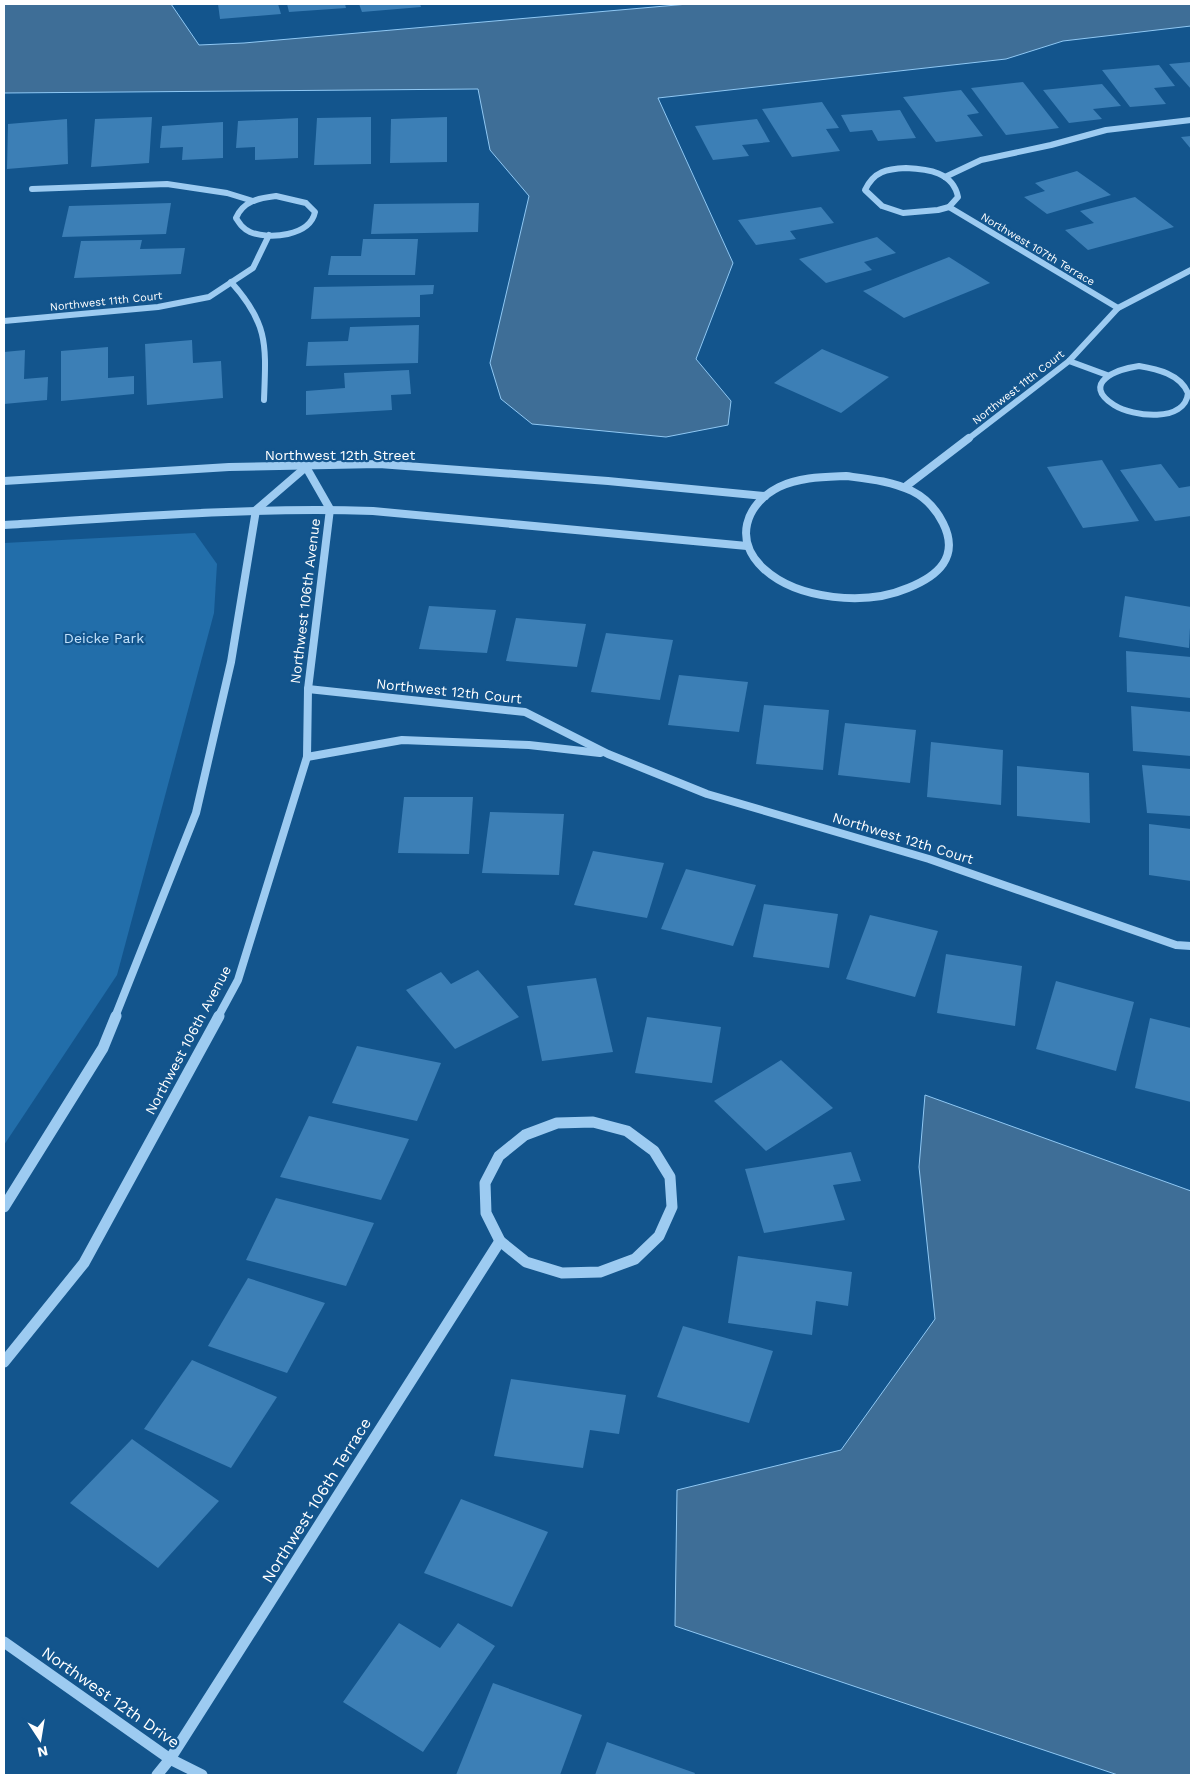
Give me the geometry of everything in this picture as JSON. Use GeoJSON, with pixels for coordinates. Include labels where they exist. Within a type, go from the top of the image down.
{"type":"FeatureCollection","features":[{"type":"Feature","properties":{"kind":"street"},"geometry":{"type":"LineString","coordinates":[[945,176],[982,160],[1051,145],[1106,130],[1191,120]]}},
{"type":"Feature","properties":{"kind":"street"},"geometry":{"type":"LineString","coordinates":[[904,168],[926,170],[945,176],[956,186],[958,197],[949,207],[931,213],[909,214],[887,209],[872,201],[865,190],[870,180],[884,172],[904,168]]}},
{"type":"Feature","properties":{"kind":"street"},"geometry":{"type":"LineString","coordinates":[[32,189],[167,184],[227,193],[253,201]]}},
{"type":"Feature","properties":{"kind":"street"},"geometry":{"type":"LineString","coordinates":[[288,197],[308,203],[314,215],[305,227],[294,232],[269,235],[246,230],[239,225],[236,218],[238,212],[244,206],[253,201],[264,198],[288,197]]}},
{"type":"Feature","properties":{"kind":"street","name":"Northwest 107th Terrace"},"geometry":{"type":"LineString","coordinates":[[949,207],[1118,308]]}},
{"type":"Feature","properties":{"kind":"street"},"geometry":{"type":"LineString","coordinates":[[209,297],[253,268],[269,235]]}},
{"type":"Feature","properties":{"kind":"street","name":"Northwest 11th Court"},"geometry":{"type":"LineString","coordinates":[[905,487],[1069,361],[1118,308],[1191,270]]}},
{"type":"Feature","properties":{"kind":"street"},"geometry":{"type":"LineString","coordinates":[[232,282],[247,298],[259,317],[262,327],[265,340],[264,400]]}},
{"type":"Feature","properties":{"kind":"street","name":"Northwest 11th Court"},"geometry":{"type":"LineString","coordinates":[[4,321],[158,307],[209,297]]}},
{"type":"Feature","properties":{"kind":"street"},"geometry":{"type":"LineString","coordinates":[[1069,361],[1107,375],[1126,367],[1153,368],[1166,371],[1185,384],[1189,391],[1189,398],[1184,405],[1168,413],[1147,415],[1131,412],[1107,400],[1102,391],[1101,383],[1107,375]]}},
{"type":"Feature","properties":{"kind":"street","name":"Northwest 12th Street"},"geometry":{"type":"LineString","coordinates":[[4,481],[230,467],[379,464],[608,481],[765,496]]}},
{"type":"Feature","properties":{"kind":"street"},"geometry":{"type":"LineString","coordinates":[[4,1207],[103,1048],[196,813],[231,662],[256,510],[306,466]]}},
{"type":"Feature","properties":{"kind":"street","name":"Northwest 106th Avenue"},"geometry":{"type":"LineString","coordinates":[[4,1362],[84,1263],[238,980],[307,757],[308,689],[330,509],[306,466]]}},
{"type":"Feature","properties":{"kind":"street"},"geometry":{"type":"LineString","coordinates":[[846,474],[876,478],[905,487],[928,501],[947,523],[951,548],[939,571],[912,588],[875,598],[834,597],[794,587],[764,569],[747,546],[744,528],[751,511],[765,496],[787,484],[815,476],[846,474]]}},
{"type":"Feature","properties":{"kind":"street"},"geometry":{"type":"LineString","coordinates":[[4,525],[214,511],[330,509],[373,511],[747,546]]}},
{"type":"Feature","properties":{"kind":"street","name":"Northwest 12th Court"},"geometry":{"type":"LineString","coordinates":[[308,689],[525,712],[608,754],[707,794],[929,859],[1176,944],[1191,946]]}},
{"type":"Feature","properties":{"kind":"street","name":"Northwest 12th Court"},"geometry":{"type":"LineString","coordinates":[[307,757],[402,740],[529,744],[608,754]]}},
{"type":"Feature","properties":{"kind":"street"},"geometry":{"type":"LineString","coordinates":[[593,1122],[627,1131],[654,1151],[670,1177],[672,1207],[659,1236],[635,1259],[600,1272],[562,1273],[526,1262],[500,1240],[486,1213],[485,1183],[499,1156],[525,1134],[557,1123],[593,1122]]}},
{"type":"Feature","properties":{"kind":"street","name":"Northwest 106th Terrace"},"geometry":{"type":"LineString","coordinates":[[157,1775],[170,1759],[500,1240]]}},
{"type":"Feature","properties":{"kind":"street","name":"Northwest 12th Drive"},"geometry":{"type":"LineString","coordinates":[[4,1642],[170,1759],[202,1775]]}},
{"type":"Feature","properties":{"kind":"green space","name":"Deicke Park"},"geometry":{"type":"Polygon","coordinates":[[[195,533],[217,564],[214,613],[117,975],[4,1145],[4,543],[195,533]]]}},
{"type":"Feature","properties":{"kind":"shaded area"},"geometry":{"type":"Polygon","coordinates":[[[4,4],[171,4],[199,45],[244,43],[688,4],[1191,4],[1191,26],[1063,41],[1006,59],[658,98],[733,263],[696,359],[731,401],[728,425],[666,437],[532,424],[501,399],[490,363],[529,196],[490,150],[478,89],[4,93],[4,4]]]}},
{"type":"Feature","properties":{"kind":"shaded area"},"geometry":{"type":"Polygon","coordinates":[[[925,1095],[1191,1191],[1191,1775],[1118,1775],[675,1626],[677,1490],[841,1450],[935,1319],[919,1167],[925,1095]]]}},
{"type":"Feature","properties":{"kind":"building"},"geometry":{"type":"Polygon","coordinates":[[[218,4],[278,4],[281,14],[220,19],[218,4]]]}},
{"type":"Feature","properties":{"kind":"building"},"geometry":{"type":"Polygon","coordinates":[[[287,4],[345,4],[346,8],[289,12],[287,4]]]}},
{"type":"Feature","properties":{"kind":"building"},"geometry":{"type":"Polygon","coordinates":[[[359,4],[420,4],[421,7],[362,12],[359,4]]]}},
{"type":"Feature","properties":{"kind":"building"},"geometry":{"type":"Polygon","coordinates":[[[1191,62],[1191,89],[1169,64],[1191,62]]]}},
{"type":"Feature","properties":{"kind":"building"},"geometry":{"type":"Polygon","coordinates":[[[1159,65],[1175,86],[1154,88],[1166,104],[1130,107],[1102,70],[1159,65]]]}},
{"type":"Feature","properties":{"kind":"building"},"geometry":{"type":"Polygon","coordinates":[[[1023,82],[1059,128],[1006,135],[971,88],[1023,82]]]}},
{"type":"Feature","properties":{"kind":"building"},"geometry":{"type":"Polygon","coordinates":[[[1102,84],[1121,106],[1093,109],[1102,119],[1069,123],[1043,90],[1102,84]]]}},
{"type":"Feature","properties":{"kind":"building"},"geometry":{"type":"Polygon","coordinates":[[[961,90],[979,113],[967,115],[983,136],[936,142],[903,97],[961,90]]]}},
{"type":"Feature","properties":{"kind":"building"},"geometry":{"type":"Polygon","coordinates":[[[822,102],[839,128],[826,129],[840,151],[792,157],[762,109],[822,102]]]}},
{"type":"Feature","properties":{"kind":"building"},"geometry":{"type":"Polygon","coordinates":[[[900,110],[916,138],[878,141],[872,130],[850,132],[841,115],[900,110]]]}},
{"type":"Feature","properties":{"kind":"building"},"geometry":{"type":"Polygon","coordinates":[[[152,117],[149,163],[91,167],[95,119],[152,117]]]}},
{"type":"Feature","properties":{"kind":"building"},"geometry":{"type":"Polygon","coordinates":[[[371,117],[371,164],[314,165],[317,118],[371,117]]]}},
{"type":"Feature","properties":{"kind":"building"},"geometry":{"type":"Polygon","coordinates":[[[447,117],[447,162],[390,163],[391,119],[447,117]]]}},
{"type":"Feature","properties":{"kind":"building"},"geometry":{"type":"Polygon","coordinates":[[[298,118],[298,158],[255,160],[255,147],[236,148],[238,121],[298,118]]]}},
{"type":"Feature","properties":{"kind":"building"},"geometry":{"type":"Polygon","coordinates":[[[67,119],[68,164],[7,169],[8,124],[67,119]]]}},
{"type":"Feature","properties":{"kind":"building"},"geometry":{"type":"Polygon","coordinates":[[[757,119],[770,142],[742,145],[749,156],[713,160],[695,126],[757,119]]]}},
{"type":"Feature","properties":{"kind":"building"},"geometry":{"type":"Polygon","coordinates":[[[223,122],[223,158],[182,160],[183,147],[160,148],[162,126],[223,122]]]}},
{"type":"Feature","properties":{"kind":"building"},"geometry":{"type":"Polygon","coordinates":[[[1191,136],[1191,149],[1181,137],[1191,136]]]}},
{"type":"Feature","properties":{"kind":"building"},"geometry":{"type":"Polygon","coordinates":[[[1077,171],[1111,195],[1047,214],[1024,197],[1045,191],[1035,183],[1077,171]]]}},
{"type":"Feature","properties":{"kind":"building"},"geometry":{"type":"Polygon","coordinates":[[[1135,197],[1174,227],[1088,250],[1065,230],[1094,223],[1080,211],[1135,197]]]}},
{"type":"Feature","properties":{"kind":"building"},"geometry":{"type":"Polygon","coordinates":[[[171,203],[166,234],[62,237],[69,206],[171,203]]]}},
{"type":"Feature","properties":{"kind":"building"},"geometry":{"type":"Polygon","coordinates":[[[479,203],[478,232],[371,234],[374,204],[479,203]]]}},
{"type":"Feature","properties":{"kind":"building"},"geometry":{"type":"Polygon","coordinates":[[[821,207],[834,223],[790,231],[796,239],[756,245],[738,220],[821,207]]]}},
{"type":"Feature","properties":{"kind":"building"},"geometry":{"type":"Polygon","coordinates":[[[877,237],[896,253],[864,262],[872,270],[826,283],[799,259],[877,237]]]}},
{"type":"Feature","properties":{"kind":"building"},"geometry":{"type":"Polygon","coordinates":[[[363,239],[418,239],[415,275],[328,275],[331,256],[361,256],[363,239]]]}},
{"type":"Feature","properties":{"kind":"building"},"geometry":{"type":"Polygon","coordinates":[[[142,240],[140,249],[185,248],[181,274],[74,278],[81,241],[142,240]]]}},
{"type":"Feature","properties":{"kind":"building"},"geometry":{"type":"Polygon","coordinates":[[[949,257],[990,283],[904,318],[863,291],[949,257]]]}},
{"type":"Feature","properties":{"kind":"building"},"geometry":{"type":"Polygon","coordinates":[[[434,285],[433,294],[420,295],[420,317],[311,319],[314,287],[434,285]]]}},
{"type":"Feature","properties":{"kind":"building"},"geometry":{"type":"Polygon","coordinates":[[[419,325],[418,363],[306,366],[308,342],[348,341],[350,327],[419,325]]]}},
{"type":"Feature","properties":{"kind":"building"},"geometry":{"type":"Polygon","coordinates":[[[192,340],[193,363],[221,361],[223,398],[147,405],[145,344],[192,340]]]}},
{"type":"Feature","properties":{"kind":"building"},"geometry":{"type":"Polygon","coordinates":[[[108,347],[108,378],[134,376],[134,394],[61,401],[61,351],[108,347]]]}},
{"type":"Feature","properties":{"kind":"building"},"geometry":{"type":"Polygon","coordinates":[[[822,349],[889,377],[841,413],[774,383],[822,349]]]}},
{"type":"Feature","properties":{"kind":"building"},"geometry":{"type":"Polygon","coordinates":[[[25,350],[24,379],[48,377],[47,400],[4,404],[4,352],[25,350]]]}},
{"type":"Feature","properties":{"kind":"building"},"geometry":{"type":"Polygon","coordinates":[[[409,370],[411,394],[391,395],[392,410],[306,415],[306,391],[345,388],[344,373],[409,370]]]}},
{"type":"Feature","properties":{"kind":"building"},"geometry":{"type":"Polygon","coordinates":[[[1102,460],[1139,521],[1083,528],[1047,467],[1102,460]]]}},
{"type":"Feature","properties":{"kind":"building"},"geometry":{"type":"Polygon","coordinates":[[[1161,464],[1179,488],[1191,486],[1191,516],[1155,521],[1120,470],[1161,464]]]}},
{"type":"Feature","properties":{"kind":"building"},"geometry":{"type":"Polygon","coordinates":[[[1125,596],[1191,607],[1189,648],[1119,637],[1125,596]]]}},
{"type":"Feature","properties":{"kind":"building"},"geometry":{"type":"Polygon","coordinates":[[[429,606],[496,610],[487,653],[419,649],[429,606]]]}},
{"type":"Feature","properties":{"kind":"building"},"geometry":{"type":"Polygon","coordinates":[[[516,618],[586,624],[577,667],[506,661],[516,618]]]}},
{"type":"Feature","properties":{"kind":"building"},"geometry":{"type":"Polygon","coordinates":[[[606,633],[673,640],[660,700],[591,692],[606,633]]]}},
{"type":"Feature","properties":{"kind":"building"},"geometry":{"type":"Polygon","coordinates":[[[1126,651],[1191,657],[1191,698],[1127,692],[1126,651]]]}},
{"type":"Feature","properties":{"kind":"building"},"geometry":{"type":"Polygon","coordinates":[[[679,675],[748,682],[739,732],[668,725],[679,675]]]}},
{"type":"Feature","properties":{"kind":"building"},"geometry":{"type":"Polygon","coordinates":[[[764,705],[829,710],[823,770],[756,764],[764,705]]]}},
{"type":"Feature","properties":{"kind":"building"},"geometry":{"type":"Polygon","coordinates":[[[1131,706],[1191,712],[1191,756],[1133,751],[1131,706]]]}},
{"type":"Feature","properties":{"kind":"building"},"geometry":{"type":"Polygon","coordinates":[[[845,723],[916,730],[910,783],[838,775],[845,723]]]}},
{"type":"Feature","properties":{"kind":"building"},"geometry":{"type":"Polygon","coordinates":[[[931,742],[1003,750],[1001,805],[927,797],[931,742]]]}},
{"type":"Feature","properties":{"kind":"building"},"geometry":{"type":"Polygon","coordinates":[[[1142,765],[1191,769],[1191,816],[1147,813],[1142,765]]]}},
{"type":"Feature","properties":{"kind":"building"},"geometry":{"type":"Polygon","coordinates":[[[1017,766],[1089,773],[1090,823],[1017,816],[1017,766]]]}},
{"type":"Feature","properties":{"kind":"building"},"geometry":{"type":"Polygon","coordinates":[[[404,797],[473,797],[469,854],[398,853],[404,797]]]}},
{"type":"Feature","properties":{"kind":"building"},"geometry":{"type":"Polygon","coordinates":[[[490,812],[564,814],[559,875],[482,873],[490,812]]]}},
{"type":"Feature","properties":{"kind":"building"},"geometry":{"type":"Polygon","coordinates":[[[1149,824],[1191,829],[1191,881],[1149,875],[1149,824]]]}},
{"type":"Feature","properties":{"kind":"building"},"geometry":{"type":"Polygon","coordinates":[[[593,851],[664,863],[647,918],[574,905],[593,851]]]}},
{"type":"Feature","properties":{"kind":"building"},"geometry":{"type":"Polygon","coordinates":[[[686,869],[756,885],[733,946],[661,929],[686,869]]]}},
{"type":"Feature","properties":{"kind":"building"},"geometry":{"type":"Polygon","coordinates":[[[764,904],[838,914],[829,968],[753,957],[764,904]]]}},
{"type":"Feature","properties":{"kind":"building"},"geometry":{"type":"Polygon","coordinates":[[[870,915],[938,931],[915,997],[846,979],[870,915]]]}},
{"type":"Feature","properties":{"kind":"building"},"geometry":{"type":"Polygon","coordinates":[[[946,954],[1022,966],[1015,1026],[937,1013],[946,954]]]}},
{"type":"Feature","properties":{"kind":"building"},"geometry":{"type":"Polygon","coordinates":[[[478,970],[519,1017],[455,1049],[406,990],[441,972],[451,984],[478,970]]]}},
{"type":"Feature","properties":{"kind":"building"},"geometry":{"type":"Polygon","coordinates":[[[596,978],[613,1052],[542,1061],[527,986],[596,978]]]}},
{"type":"Feature","properties":{"kind":"building"},"geometry":{"type":"Polygon","coordinates":[[[1056,981],[1134,1002],[1116,1071],[1036,1049],[1056,981]]]}},
{"type":"Feature","properties":{"kind":"building"},"geometry":{"type":"Polygon","coordinates":[[[647,1017],[721,1027],[712,1083],[635,1073],[647,1017]]]}},
{"type":"Feature","properties":{"kind":"building"},"geometry":{"type":"Polygon","coordinates":[[[1150,1018],[1191,1028],[1191,1102],[1135,1088],[1150,1018]]]}},
{"type":"Feature","properties":{"kind":"building"},"geometry":{"type":"Polygon","coordinates":[[[357,1046],[441,1063],[417,1121],[332,1103],[357,1046]]]}},
{"type":"Feature","properties":{"kind":"building"},"geometry":{"type":"Polygon","coordinates":[[[781,1060],[833,1108],[766,1151],[714,1101],[781,1060]]]}},
{"type":"Feature","properties":{"kind":"building"},"geometry":{"type":"Polygon","coordinates":[[[309,1116],[409,1139],[381,1200],[280,1177],[309,1116]]]}},
{"type":"Feature","properties":{"kind":"building"},"geometry":{"type":"Polygon","coordinates":[[[851,1152],[861,1181],[833,1185],[845,1220],[764,1233],[745,1169],[851,1152]]]}},
{"type":"Feature","properties":{"kind":"building"},"geometry":{"type":"Polygon","coordinates":[[[276,1198],[374,1223],[346,1286],[246,1260],[276,1198]]]}},
{"type":"Feature","properties":{"kind":"building"},"geometry":{"type":"Polygon","coordinates":[[[738,1256],[852,1272],[848,1306],[816,1301],[812,1335],[728,1323],[738,1256]]]}},
{"type":"Feature","properties":{"kind":"building"},"geometry":{"type":"Polygon","coordinates":[[[248,1278],[325,1303],[287,1373],[208,1346],[248,1278]]]}},
{"type":"Feature","properties":{"kind":"building"},"geometry":{"type":"Polygon","coordinates":[[[683,1326],[773,1351],[749,1423],[657,1397],[683,1326]]]}},
{"type":"Feature","properties":{"kind":"building"},"geometry":{"type":"Polygon","coordinates":[[[192,1360],[277,1397],[231,1468],[144,1429],[192,1360]]]}},
{"type":"Feature","properties":{"kind":"building"},"geometry":{"type":"Polygon","coordinates":[[[511,1379],[626,1395],[619,1434],[590,1430],[583,1468],[494,1456],[511,1379]]]}},
{"type":"Feature","properties":{"kind":"building"},"geometry":{"type":"Polygon","coordinates":[[[132,1439],[219,1501],[158,1568],[70,1503],[132,1439]]]}},
{"type":"Feature","properties":{"kind":"building"},"geometry":{"type":"Polygon","coordinates":[[[461,1499],[548,1532],[512,1607],[424,1573],[461,1499]]]}},
{"type":"Feature","properties":{"kind":"building"},"geometry":{"type":"Polygon","coordinates":[[[399,1623],[440,1648],[458,1623],[495,1646],[423,1752],[343,1702],[399,1623]]]}},
{"type":"Feature","properties":{"kind":"building"},"geometry":{"type":"Polygon","coordinates":[[[493,1683],[582,1715],[560,1775],[456,1775],[493,1683]]]}},
{"type":"Feature","properties":{"kind":"building"},"geometry":{"type":"Polygon","coordinates":[[[607,1742],[695,1773],[694,1775],[595,1775],[607,1742]]]}}]}
